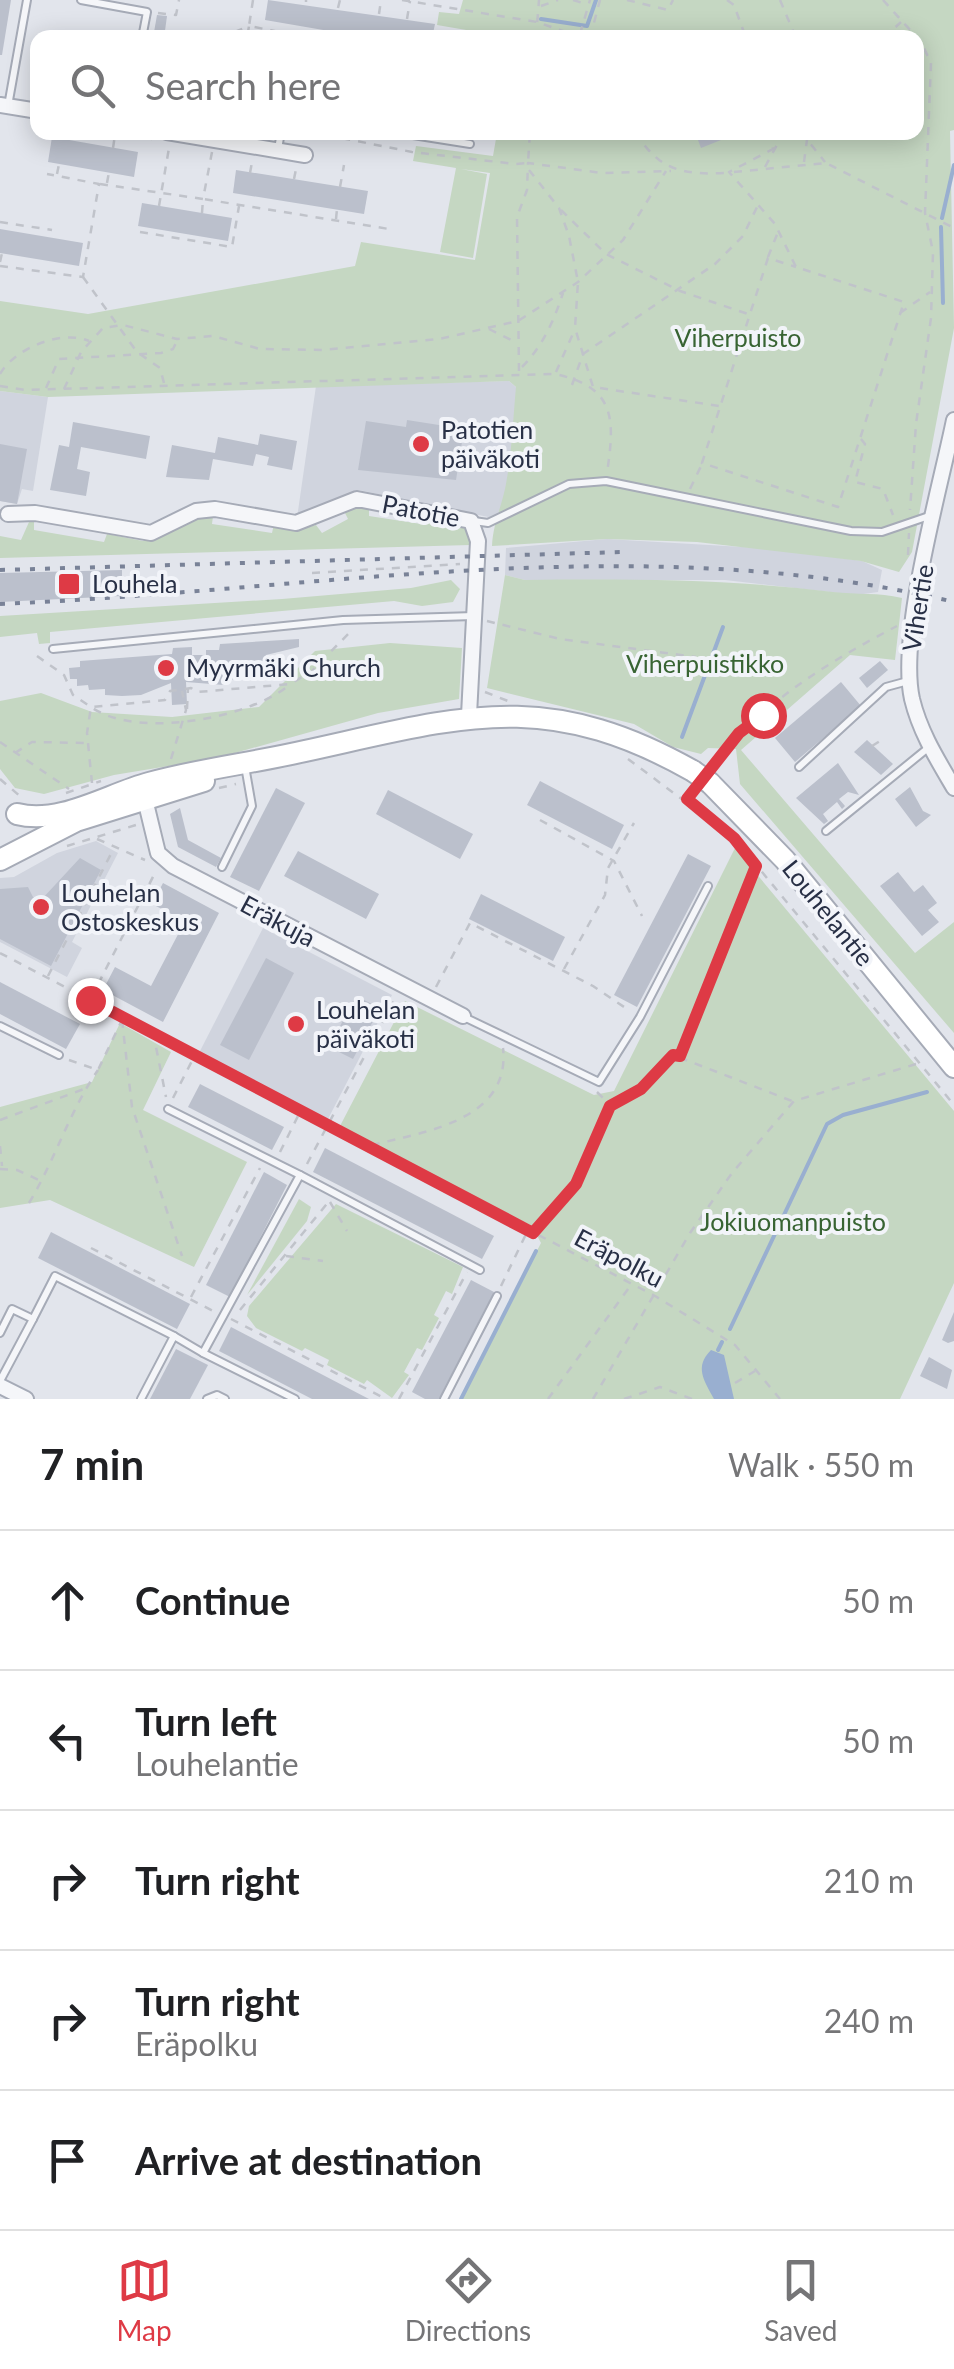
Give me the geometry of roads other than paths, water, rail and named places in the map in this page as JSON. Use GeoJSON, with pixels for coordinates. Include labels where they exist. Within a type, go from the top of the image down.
{"type":"FeatureCollection","features":[{"type":"Feature","properties":{"kind":"main road","name":"Louhelantie"},"geometry":{"type":"LineString","coordinates":[[0,860],[76,821],[240,772],[470,715],[570,720],[646,746],[705,774],[786,860],[954,1067]]}},
{"type":"Feature","properties":{"kind":"main road","name":"Louhelantie"},"geometry":{"type":"LineString","coordinates":[[15,807],[56,814],[145,802]]}},
{"type":"Feature","properties":{"kind":"main road"},"geometry":{"type":"LineString","coordinates":[[15,807],[25,830],[21,848]]}},
{"type":"Feature","properties":{"kind":"street"},"geometry":{"type":"LineString","coordinates":[[4,105],[30,110]]}},
{"type":"Feature","properties":{"kind":"street"},"geometry":{"type":"LineString","coordinates":[[214,140],[278,150],[301,159]]}},
{"type":"Feature","properties":{"kind":"street","name":"Vihertie"},"geometry":{"type":"LineString","coordinates":[[954,420],[912,627],[909,680],[929,747],[954,788]]}},
{"type":"Feature","properties":{"kind":"street","name":"Patotie"},"geometry":{"type":"LineString","coordinates":[[8,514],[36,513],[151,533],[196,510],[296,523],[357,499],[471,521],[478,541],[480,618],[470,715]]}},
{"type":"Feature","properties":{"kind":"street"},"geometry":{"type":"LineString","coordinates":[[936,515],[954,510]]}},
{"type":"Feature","properties":{"kind":"street","name":"Eräkuja"},"geometry":{"type":"LineString","coordinates":[[145,802],[158,853],[173,866],[463,1016]]}},
{"type":"Feature","properties":{"kind":"street"},"geometry":{"type":"LineString","coordinates":[[0,1383],[26,1399]]}},
{"type":"Feature","properties":{"kind":"lane"},"geometry":{"type":"LineString","coordinates":[[4,105],[26,0]]}},
{"type":"Feature","properties":{"kind":"lane"},"geometry":{"type":"LineString","coordinates":[[80,0],[147,12],[144,30]]}},
{"type":"Feature","properties":{"kind":"lane"},"geometry":{"type":"LineString","coordinates":[[278,150],[280,140]]}},
{"type":"Feature","properties":{"kind":"lane"},"geometry":{"type":"LineString","coordinates":[[445,140],[470,144]]}},
{"type":"Feature","properties":{"kind":"lane"},"geometry":{"type":"LineString","coordinates":[[471,521],[488,522],[569,484],[606,482],[688,495],[851,531],[898,528],[909,520],[936,515]]}},
{"type":"Feature","properties":{"kind":"lane"},"geometry":{"type":"LineString","coordinates":[[53,650],[352,620],[480,618]]}},
{"type":"Feature","properties":{"kind":"lane"},"geometry":{"type":"LineString","coordinates":[[799,767],[886,687],[909,680]]}},
{"type":"Feature","properties":{"kind":"lane"},"geometry":{"type":"LineString","coordinates":[[826,831],[929,747]]}},
{"type":"Feature","properties":{"kind":"lane"},"geometry":{"type":"LineString","coordinates":[[222,867],[252,806],[240,772]]}},
{"type":"Feature","properties":{"kind":"lane"},"geometry":{"type":"LineString","coordinates":[[463,1016],[599,1082],[640,1017],[708,886]]}},
{"type":"Feature","properties":{"kind":"lane"},"geometry":{"type":"LineString","coordinates":[[0,1026],[58,1055]]}},
{"type":"Feature","properties":{"kind":"lane"},"geometry":{"type":"LineString","coordinates":[[168,1109],[480,1270]]}},
{"type":"Feature","properties":{"kind":"lane"},"geometry":{"type":"LineString","coordinates":[[203,1352],[228,1318],[300,1175]]}},
{"type":"Feature","properties":{"kind":"lane"},"geometry":{"type":"LineString","coordinates":[[0,1383],[54,1276],[294,1399]]}},
{"type":"Feature","properties":{"kind":"lane"},"geometry":{"type":"LineString","coordinates":[[444,1399],[498,1296]]}},
{"type":"Feature","properties":{"kind":"lane"},"geometry":{"type":"LineString","coordinates":[[0,1333],[12,1309],[33,1319]]}},
{"type":"Feature","properties":{"kind":"lane"},"geometry":{"type":"LineString","coordinates":[[141,1399],[174,1336]]}},
{"type":"Feature","properties":{"kind":"lane"},"geometry":{"type":"LineString","coordinates":[[207,1399],[216,1395],[226,1399]]}},
{"type":"Feature","properties":{"kind":"water"},"geometry":{"type":"Polygon","coordinates":[[[711,1350],[724,1355],[734,1399],[714,1399],[707,1386],[702,1368],[711,1350]]]}},
{"type":"Feature","properties":{"kind":"waterway"},"geometry":{"type":"LineString","coordinates":[[541,19],[587,26],[596,0]]}},
{"type":"Feature","properties":{"kind":"waterway"},"geometry":{"type":"LineString","coordinates":[[942,218],[954,165]]}},
{"type":"Feature","properties":{"kind":"waterway"},"geometry":{"type":"LineString","coordinates":[[941,227],[943,303]]}},
{"type":"Feature","properties":{"kind":"waterway"},"geometry":{"type":"LineString","coordinates":[[682,737],[723,627]]}},
{"type":"Feature","properties":{"kind":"waterway"},"geometry":{"type":"LineString","coordinates":[[730,1329],[827,1124],[843,1115],[927,1092]]}},
{"type":"Feature","properties":{"kind":"waterway"},"geometry":{"type":"LineString","coordinates":[[461,1399],[536,1251]]}},
{"type":"Feature","properties":{"kind":"waterway"},"geometry":{"type":"LineString","coordinates":[[718,1350],[722,1342]]}},
{"type":"Feature","properties":{"kind":"railway"},"geometry":{"type":"LineString","coordinates":[[0,570],[622,552]]}},
{"type":"Feature","properties":{"kind":"railway"},"geometry":{"type":"LineString","coordinates":[[0,604],[478,570],[598,566],[717,569],[836,580],[954,602]]}},
{"type":"Feature","properties":{"kind":"place","name":"Patotien päiväkoti"},"geometry":{"type":"Point","coordinates":[421,444]}},
{"type":"Feature","properties":{"kind":"place","name":"Louhela"},"geometry":{"type":"Point","coordinates":[69,584]}},
{"type":"Feature","properties":{"kind":"place","name":"Myyrmäki Church"},"geometry":{"type":"Point","coordinates":[166,668]}},
{"type":"Feature","properties":{"kind":"place","name":"Louhelan Ostoskeskus"},"geometry":{"type":"Point","coordinates":[41,907]}},
{"type":"Feature","properties":{"kind":"place","name":"Louhelan päiväkoti"},"geometry":{"type":"Point","coordinates":[296,1024]}},
{"type":"Feature","properties":{"kind":"park label","name":"Viherpuisto"},"geometry":{"type":"Point","coordinates":[738,338]}},
{"type":"Feature","properties":{"kind":"park label","name":"Viherpuistikko"},"geometry":{"type":"Point","coordinates":[705,664]}},
{"type":"Feature","properties":{"kind":"park label","name":"Jokiuomanpuisto"},"geometry":{"type":"Point","coordinates":[793,1222]}}]}
